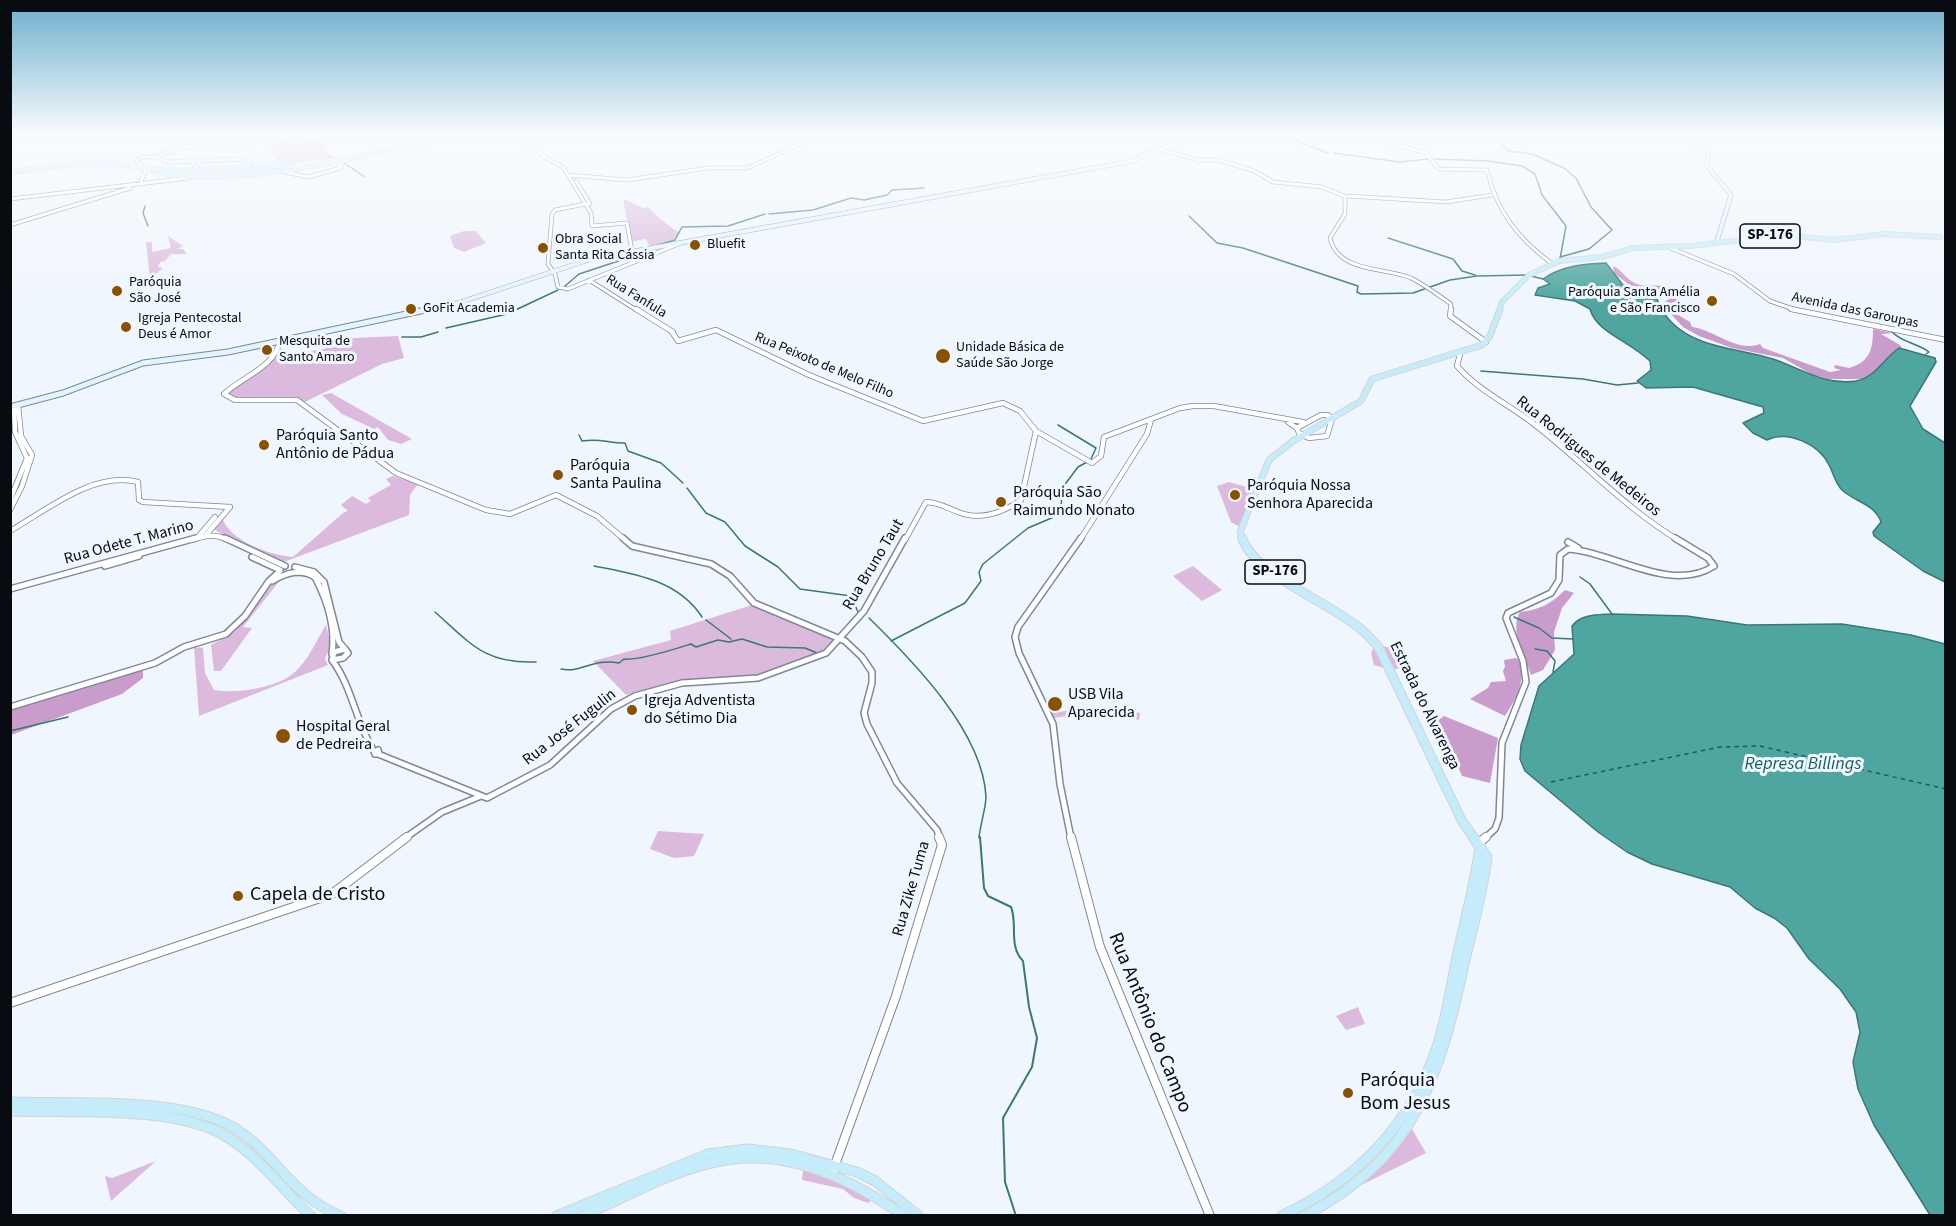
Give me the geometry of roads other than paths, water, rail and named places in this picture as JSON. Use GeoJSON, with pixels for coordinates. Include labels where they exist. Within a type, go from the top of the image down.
{"type":"FeatureCollection","features":[{"type":"Feature","properties":{"kind":"main road"},"geometry":{"type":"LineString","coordinates":[[14,406],[63,393],[140,364],[219,354],[480,297],[578,261],[662,248],[969,191]]}},
{"type":"Feature","properties":{"kind":"main road"},"geometry":{"type":"LineString","coordinates":[[1718,241],[1731,195],[1728,191]]}},
{"type":"Feature","properties":{"kind":"main road","name":"SP-176"},"geometry":{"type":"LineString","coordinates":[[1486,342],[1502,302],[1528,275],[1551,263],[1602,258],[1633,248],[1668,247],[1786,235],[1834,240],[1891,234],[1943,237]]}},
{"type":"Feature","properties":{"kind":"main road","name":"Estrada do Alvarenga"},"geometry":{"type":"LineString","coordinates":[[1481,850],[1461,819],[1410,708],[1375,642],[1356,625],[1259,562],[1243,545],[1240,532],[1266,465],[1299,432],[1361,401],[1372,379],[1457,356],[1486,342]]}},
{"type":"Feature","properties":{"kind":"main road"},"geometry":{"type":"LineString","coordinates":[[1281,1215],[1305,1206],[1351,1175],[1389,1137],[1410,1107],[1437,1048],[1481,850]]}},
{"type":"Feature","properties":{"kind":"main road"},"geometry":{"type":"LineString","coordinates":[[1304,1215],[1343,1195],[1392,1150],[1418,1114],[1434,1079],[1449,1032],[1481,850]]}},
{"type":"Feature","properties":{"kind":"main road"},"geometry":{"type":"LineString","coordinates":[[10,1102],[142,1113],[185,1120],[221,1133],[252,1158],[310,1215]]}},
{"type":"Feature","properties":{"kind":"main road"},"geometry":{"type":"LineString","coordinates":[[10,1111],[188,1112],[228,1124],[261,1150],[310,1200],[341,1215]]}},
{"type":"Feature","properties":{"kind":"main road"},"geometry":{"type":"LineString","coordinates":[[556,1215],[684,1162],[726,1150],[747,1149],[782,1153],[876,1181],[919,1215]]}},
{"type":"Feature","properties":{"kind":"main road"},"geometry":{"type":"LineString","coordinates":[[582,1215],[684,1172],[723,1160],[771,1160],[834,1169],[903,1215]]}},
{"type":"Feature","properties":{"kind":"street"},"geometry":{"type":"LineString","coordinates":[[10,199],[85,191]]}},
{"type":"Feature","properties":{"kind":"street"},"geometry":{"type":"LineString","coordinates":[[90,191],[113,193]]}},
{"type":"Feature","properties":{"kind":"street"},"geometry":{"type":"LineString","coordinates":[[10,225],[119,191]]}},
{"type":"Feature","properties":{"kind":"street"},"geometry":{"type":"LineString","coordinates":[[579,191],[587,204]]}},
{"type":"Feature","properties":{"kind":"street"},"geometry":{"type":"LineString","coordinates":[[581,191],[592,218],[592,226],[626,223],[632,251]]}},
{"type":"Feature","properties":{"kind":"street"},"geometry":{"type":"LineString","coordinates":[[1334,191],[1347,196],[1446,202],[1492,195]]}},
{"type":"Feature","properties":{"kind":"street"},"geometry":{"type":"LineString","coordinates":[[1491,191],[1503,215],[1526,244],[1551,263]]}},
{"type":"Feature","properties":{"kind":"street"},"geometry":{"type":"LineString","coordinates":[[1347,196],[1344,216],[1330,238],[1333,248],[1341,256],[1362,266],[1412,279],[1452,306],[1449,310],[1450,316],[1486,342]]}},
{"type":"Feature","properties":{"kind":"street"},"geometry":{"type":"LineString","coordinates":[[587,204],[558,209],[552,214],[548,236],[548,264],[558,287],[568,289],[662,248]]}},
{"type":"Feature","properties":{"kind":"street","name":"Avenida das Garoupas"},"geometry":{"type":"LineString","coordinates":[[1668,247],[1734,274],[1770,301],[1786,308],[1946,340]]}},
{"type":"Feature","properties":{"kind":"street","name":"Rua Fanfula"},"geometry":{"type":"LineString","coordinates":[[589,280],[683,337]]}},
{"type":"Feature","properties":{"kind":"street","name":"Rua Peixoto de Melo Filho"},"geometry":{"type":"LineString","coordinates":[[683,337],[717,330],[809,375],[923,421],[1003,403],[1020,411],[1036,431]]}},
{"type":"Feature","properties":{"kind":"street"},"geometry":{"type":"LineString","coordinates":[[672,332],[678,341],[683,337]]}},
{"type":"Feature","properties":{"kind":"street","name":"Rua Zike Tuma"},"geometry":{"type":"LineString","coordinates":[[280,341],[278,350],[270,361],[224,394],[227,398],[239,400],[295,399],[396,473],[466,504],[510,514],[556,495],[597,516],[632,546],[711,564],[730,576],[754,603],[842,639],[862,657],[872,672],[872,683],[864,713],[867,724],[897,783],[937,830],[942,841],[896,996],[834,1169]]}},
{"type":"Feature","properties":{"kind":"street","name":"Rua Rodrigues de Medeiros"},"geometry":{"type":"LineString","coordinates":[[1457,356],[1459,370],[1471,382],[1534,424],[1647,521],[1708,558],[1714,566],[1703,573],[1667,575],[1579,548]]}},
{"type":"Feature","properties":{"kind":"street"},"geometry":{"type":"LineString","coordinates":[[10,500],[27,458],[15,432],[14,406]]}},
{"type":"Feature","properties":{"kind":"street"},"geometry":{"type":"LineString","coordinates":[[10,510],[22,486],[32,455],[21,436],[14,406]]}},
{"type":"Feature","properties":{"kind":"street"},"geometry":{"type":"LineString","coordinates":[[1036,431],[1088,462],[1097,462],[1101,456],[1104,437],[1176,410],[1209,408],[1303,422],[1322,415],[1331,417],[1332,424],[1327,436],[1299,432],[1286,420]]}},
{"type":"Feature","properties":{"kind":"street"},"geometry":{"type":"LineString","coordinates":[[1014,632],[1096,518],[1140,447],[1152,424],[1151,420]]}},
{"type":"Feature","properties":{"kind":"street"},"geometry":{"type":"LineString","coordinates":[[1299,432],[1303,422]]}},
{"type":"Feature","properties":{"kind":"street","name":"Rua Bruno Taut"},"geometry":{"type":"LineString","coordinates":[[842,639],[866,608],[926,502],[939,502],[964,514],[977,517],[1019,502],[1023,497],[1036,431]]}},
{"type":"Feature","properties":{"kind":"street"},"geometry":{"type":"LineString","coordinates":[[10,532],[98,485],[127,478],[139,483],[138,498],[143,502],[230,507]]}},
{"type":"Feature","properties":{"kind":"street"},"geometry":{"type":"LineString","coordinates":[[200,538],[211,529],[221,510],[220,506]]}},
{"type":"Feature","properties":{"kind":"street"},"geometry":{"type":"LineString","coordinates":[[200,538],[230,507]]}},
{"type":"Feature","properties":{"kind":"street"},"geometry":{"type":"LineString","coordinates":[[211,529],[218,536]]}},
{"type":"Feature","properties":{"kind":"street","name":"Rua Odete T. Marino"},"geometry":{"type":"LineString","coordinates":[[10,590],[200,538],[218,536],[284,571]]}},
{"type":"Feature","properties":{"kind":"street","name":"Rua Odete T. Marino"},"geometry":{"type":"LineString","coordinates":[[200,538],[217,538],[284,571]]}},
{"type":"Feature","properties":{"kind":"street"},"geometry":{"type":"LineString","coordinates":[[1568,542],[1579,548]]}},
{"type":"Feature","properties":{"kind":"street"},"geometry":{"type":"LineString","coordinates":[[1481,850],[1496,829],[1499,818],[1502,743],[1526,682],[1523,661],[1507,615],[1510,610],[1543,598],[1554,590],[1559,580],[1560,555],[1568,549],[1579,548]]}},
{"type":"Feature","properties":{"kind":"street"},"geometry":{"type":"LineString","coordinates":[[11,707],[156,663],[184,647],[226,634],[245,616],[268,584],[284,571],[295,567],[314,572],[324,582],[339,642],[346,651],[343,672]]}},
{"type":"Feature","properties":{"kind":"street"},"geometry":{"type":"LineString","coordinates":[[284,571],[308,573],[319,583],[334,641],[332,657],[343,672],[367,742],[388,759],[485,797]]}},
{"type":"Feature","properties":{"kind":"street","name":"Rua Antônio do Campo"},"geometry":{"type":"LineString","coordinates":[[1014,632],[1019,653],[1053,722],[1059,784],[1102,955],[1210,1215]]}},
{"type":"Feature","properties":{"kind":"street","name":"Rua José Fugulin"},"geometry":{"type":"LineString","coordinates":[[10,1003],[332,894],[356,879],[434,819],[462,802],[485,797],[550,765],[611,709],[635,696],[682,683],[743,680],[772,675],[826,653],[842,639]]}},
{"type":"Feature","properties":{"kind":"street"},"geometry":{"type":"LineString","coordinates":[[332,657],[338,650],[346,651]]}},
{"type":"Feature","properties":{"kind":"street"},"geometry":{"type":"LineString","coordinates":[[332,657],[339,660],[346,651]]}},
{"type":"Feature","properties":{"kind":"water"},"geometry":{"type":"Polygon","coordinates":[[[1606,263],[1623,285],[1657,299],[1665,315],[1691,336],[1723,347],[1773,359],[1823,379],[1845,382],[1863,379],[1874,372],[1899,348],[1935,358],[1936,362],[1910,406],[1923,429],[1945,443],[1945,582],[1923,571],[1874,536],[1873,532],[1881,522],[1878,516],[1869,507],[1842,490],[1824,457],[1811,445],[1793,438],[1775,437],[1767,440],[1753,433],[1743,423],[1764,413],[1763,407],[1693,387],[1646,388],[1637,381],[1651,370],[1650,361],[1599,324],[1590,309],[1575,301],[1535,295],[1538,288],[1550,284],[1543,279],[1557,271],[1581,265],[1606,263]]]}},
{"type":"Feature","properties":{"kind":"water","name":"Represa Billings"},"geometry":{"type":"Polygon","coordinates":[[[1612,614],[1687,616],[1747,625],[1842,624],[1911,635],[1945,644],[1945,1215],[1930,1215],[1874,1125],[1858,1089],[1853,1062],[1860,1032],[1856,1012],[1840,989],[1809,959],[1787,928],[1755,908],[1730,887],[1652,864],[1627,852],[1598,832],[1525,771],[1520,759],[1521,745],[1539,686],[1574,654],[1572,626],[1585,617],[1612,614]]]}},
{"type":"Feature","properties":{"kind":"waterway"},"geometry":{"type":"LineString","coordinates":[[769,214],[813,210],[851,198],[864,200],[887,195],[891,191]]}},
{"type":"Feature","properties":{"kind":"waterway"},"geometry":{"type":"LineString","coordinates":[[1541,191],[1566,226],[1560,257]]}},
{"type":"Feature","properties":{"kind":"waterway"},"geometry":{"type":"LineString","coordinates":[[1560,257],[1589,249],[1612,230],[1591,207],[1583,191]]}},
{"type":"Feature","properties":{"kind":"waterway"},"geometry":{"type":"LineString","coordinates":[[145,206],[143,213],[148,226]]}},
{"type":"Feature","properties":{"kind":"waterway"},"geometry":{"type":"LineString","coordinates":[[658,245],[675,240],[682,227],[728,226],[765,214]]}},
{"type":"Feature","properties":{"kind":"waterway"},"geometry":{"type":"LineString","coordinates":[[1189,216],[1217,243],[1243,248],[1358,286],[1357,292],[1361,294],[1413,293],[1450,280],[1477,276],[1527,275]]}},
{"type":"Feature","properties":{"kind":"waterway"},"geometry":{"type":"LineString","coordinates":[[1388,238],[1453,259],[1462,271],[1475,275]]}},
{"type":"Feature","properties":{"kind":"waterway"},"geometry":{"type":"LineString","coordinates":[[565,286],[579,274],[655,249]]}},
{"type":"Feature","properties":{"kind":"waterway"},"geometry":{"type":"LineString","coordinates":[[1531,276],[1543,279]]}},
{"type":"Feature","properties":{"kind":"waterway"},"geometry":{"type":"LineString","coordinates":[[446,328],[507,314],[558,290]]}},
{"type":"Feature","properties":{"kind":"waterway"},"geometry":{"type":"LineString","coordinates":[[402,337],[421,337],[438,332]]}},
{"type":"Feature","properties":{"kind":"waterway"},"geometry":{"type":"LineString","coordinates":[[1892,332],[1929,352],[1926,354]]}},
{"type":"Feature","properties":{"kind":"waterway"},"geometry":{"type":"LineString","coordinates":[[1481,371],[1583,379],[1617,385],[1638,383]]}},
{"type":"Feature","properties":{"kind":"waterway"},"geometry":{"type":"LineString","coordinates":[[1058,425],[1096,448],[1091,459]]}},
{"type":"Feature","properties":{"kind":"waterway"},"geometry":{"type":"LineString","coordinates":[[579,435],[582,441],[625,443],[628,451],[661,463],[683,483]]}},
{"type":"Feature","properties":{"kind":"waterway"},"geometry":{"type":"LineString","coordinates":[[891,641],[965,603],[981,581],[979,572],[983,564],[1028,528],[1054,517],[1061,506],[1063,487],[1078,467],[1087,462]]}},
{"type":"Feature","properties":{"kind":"waterway"},"geometry":{"type":"LineString","coordinates":[[687,488],[706,513],[725,522],[745,546],[778,567],[800,589],[851,596],[858,612]]}},
{"type":"Feature","properties":{"kind":"waterway"},"geometry":{"type":"LineString","coordinates":[[594,566],[640,576],[668,587],[681,595],[702,617]]}},
{"type":"Feature","properties":{"kind":"waterway"},"geometry":{"type":"LineString","coordinates":[[1580,577],[1590,584],[1612,614]]}},
{"type":"Feature","properties":{"kind":"waterway"},"geometry":{"type":"LineString","coordinates":[[435,612],[480,650],[504,660],[536,662]]}},
{"type":"Feature","properties":{"kind":"waterway"},"geometry":{"type":"LineString","coordinates":[[1514,617],[1539,628],[1552,638],[1573,639]]}},
{"type":"Feature","properties":{"kind":"waterway"},"geometry":{"type":"LineString","coordinates":[[869,618],[891,641]]}},
{"type":"Feature","properties":{"kind":"waterway"},"geometry":{"type":"LineString","coordinates":[[706,620],[731,639]]}},
{"type":"Feature","properties":{"kind":"waterway"},"geometry":{"type":"LineString","coordinates":[[561,669],[576,669],[602,662],[619,663],[624,659],[648,656],[691,644],[696,647],[718,640],[729,642],[742,639],[767,647],[805,648],[817,653]]}},
{"type":"Feature","properties":{"kind":"waterway"},"geometry":{"type":"LineString","coordinates":[[891,641],[925,676],[943,699],[973,748],[982,772],[986,797],[979,838]]}},
{"type":"Feature","properties":{"kind":"waterway"},"geometry":{"type":"LineString","coordinates":[[1535,649],[1547,651],[1555,661],[1553,672]]}},
{"type":"Feature","properties":{"kind":"waterway"},"geometry":{"type":"LineString","coordinates":[[10,731],[68,717]]}},
{"type":"Feature","properties":{"kind":"waterway"},"geometry":{"type":"LineString","coordinates":[[980,837],[984,888],[988,896],[1011,907],[1013,914],[1014,942],[1018,955],[1023,961],[1029,1007],[1037,1038],[1032,1067],[1003,1118],[1005,1182],[1016,1216]]}},
{"type":"Feature","properties":{"kind":"place","name":"Bluefit"},"geometry":{"type":"Point","coordinates":[695,245]}},
{"type":"Feature","properties":{"kind":"place","name":"Obra Social Santa Rita Cássia"},"geometry":{"type":"Point","coordinates":[543,248]}},
{"type":"Feature","properties":{"kind":"place","name":"Paróquia São José"},"geometry":{"type":"Point","coordinates":[117,291]}},
{"type":"Feature","properties":{"kind":"place","name":"Paróquia Santa Amélia e São Francisco"},"geometry":{"type":"Point","coordinates":[1712,301]}},
{"type":"Feature","properties":{"kind":"place","name":"GoFit Academia"},"geometry":{"type":"Point","coordinates":[411,309]}},
{"type":"Feature","properties":{"kind":"place","name":"Igreja Pentecostal Deus é Amor"},"geometry":{"type":"Point","coordinates":[126,327]}},
{"type":"Feature","properties":{"kind":"place","name":"Mesquita de Santo Amaro"},"geometry":{"type":"Point","coordinates":[267,350]}},
{"type":"Feature","properties":{"kind":"place","name":"Unidade Básica de Saúde São Jorge"},"geometry":{"type":"Point","coordinates":[943,356]}},
{"type":"Feature","properties":{"kind":"place","name":"Paróquia Santo Antônio de Pádua"},"geometry":{"type":"Point","coordinates":[264,445]}},
{"type":"Feature","properties":{"kind":"place","name":"Paróquia Santa Paulina"},"geometry":{"type":"Point","coordinates":[558,475]}},
{"type":"Feature","properties":{"kind":"place","name":"Paróquia Nossa Senhora Aparecida"},"geometry":{"type":"Point","coordinates":[1235,495]}},
{"type":"Feature","properties":{"kind":"place","name":"Paróquia São Raimundo Nonato"},"geometry":{"type":"Point","coordinates":[1001,502]}},
{"type":"Feature","properties":{"kind":"place","name":"USB Vila Aparecida"},"geometry":{"type":"Point","coordinates":[1055,704]}},
{"type":"Feature","properties":{"kind":"place","name":"Igreja Adventista do Sétimo Dia"},"geometry":{"type":"Point","coordinates":[632,710]}},
{"type":"Feature","properties":{"kind":"place","name":"Hospital Geral de Pedreira"},"geometry":{"type":"Point","coordinates":[283,736]}},
{"type":"Feature","properties":{"kind":"place","name":"Capela de Cristo"},"geometry":{"type":"Point","coordinates":[238,896]}},
{"type":"Feature","properties":{"kind":"place","name":"Paróquia Bom Jesus"},"geometry":{"type":"Point","coordinates":[1348,1093]}}]}
